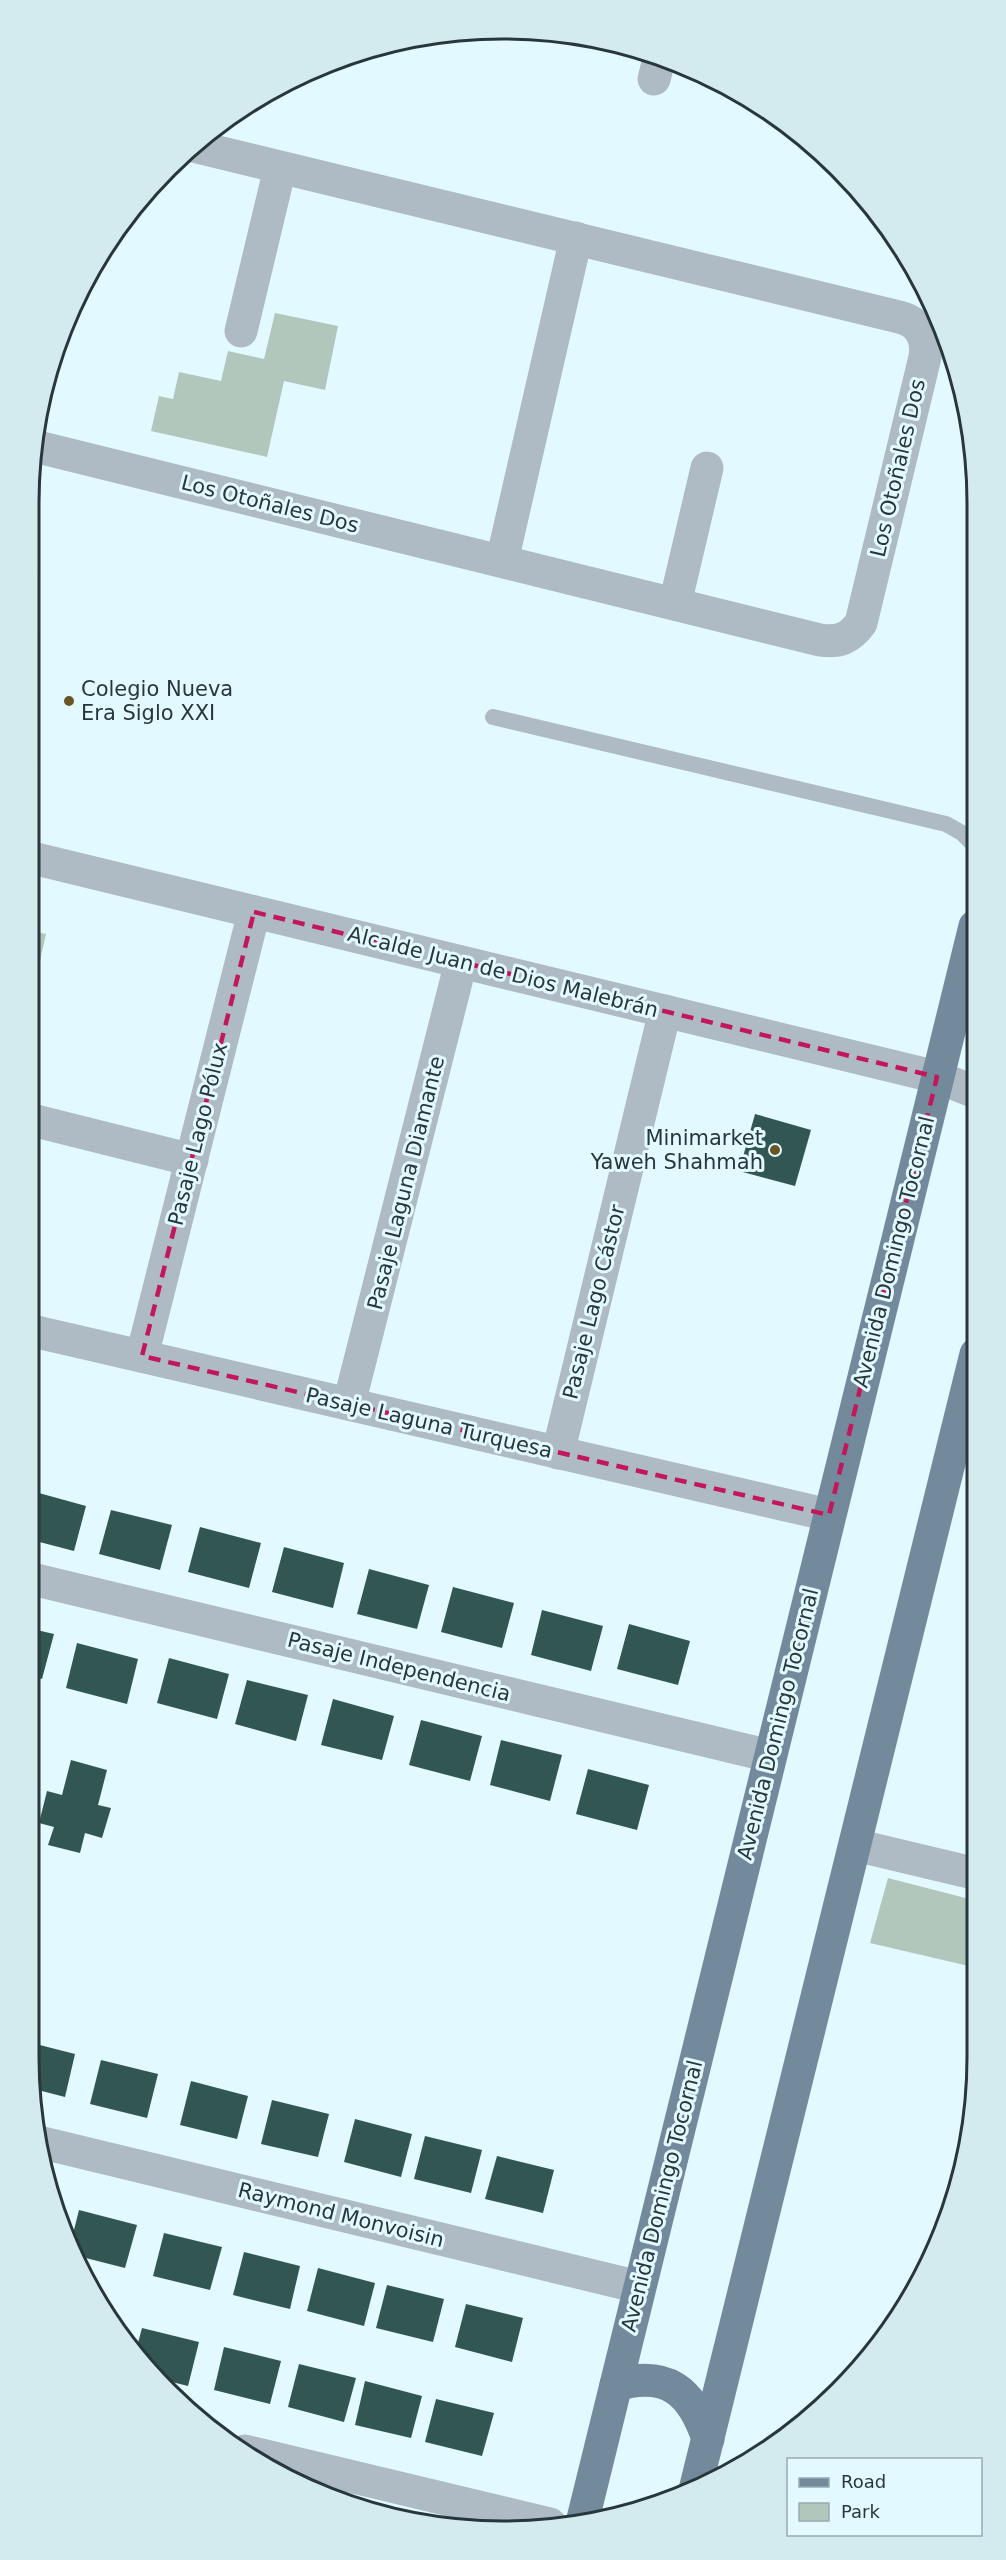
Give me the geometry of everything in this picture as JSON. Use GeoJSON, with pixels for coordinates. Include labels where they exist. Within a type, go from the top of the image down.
{"type":"FeatureCollection","features":[{"type":"Feature","properties":{"kind":"main road","name":"Avenida Domingo Tocornal"},"geometry":{"type":"LineString","coordinates":[[584,2514],[967,958]]}},
{"type":"Feature","properties":{"kind":"main road"},"geometry":{"type":"LineString","coordinates":[[698,2478],[855,1845],[967,1408]]}},
{"type":"Feature","properties":{"kind":"main road"},"geometry":{"type":"LineString","coordinates":[[616,2385],[633,2380],[650,2379],[674,2387],[695,2408],[708,2439]]}},
{"type":"Feature","properties":{"kind":"street","name":"Los Otoñales Dos"},"geometry":{"type":"LineString","coordinates":[[42,448],[820,640],[838,641],[855,631],[861,623],[925,357],[925,339],[922,332],[908,319],[204,149]]}},
{"type":"Feature","properties":{"kind":"street"},"geometry":{"type":"LineString","coordinates":[[241,331],[280,168]]}},
{"type":"Feature","properties":{"kind":"street"},"geometry":{"type":"LineString","coordinates":[[502,561],[576,238]]}},
{"type":"Feature","properties":{"kind":"street"},"geometry":{"type":"LineString","coordinates":[[675,604],[707,468]]}},
{"type":"Feature","properties":{"kind":"street","name":"Alcalde Juan de Dios Malebrán"},"geometry":{"type":"LineString","coordinates":[[39,860],[937,1077],[967,1089]]}},
{"type":"Feature","properties":{"kind":"street","name":"Pasaje Lago Pólux"},"geometry":{"type":"LineString","coordinates":[[142,1356],[254,912]]}},
{"type":"Feature","properties":{"kind":"street","name":"Pasaje Laguna Diamante"},"geometry":{"type":"LineString","coordinates":[[349,1404],[462,962]]}},
{"type":"Feature","properties":{"kind":"street","name":"Pasaje Lago Cástor"},"geometry":{"type":"LineString","coordinates":[[558,1453],[665,1011]]}},
{"type":"Feature","properties":{"kind":"street"},"geometry":{"type":"LineString","coordinates":[[39,1122],[192,1160]]}},
{"type":"Feature","properties":{"kind":"street","name":"Pasaje Laguna Turquesa"},"geometry":{"type":"LineString","coordinates":[[39,1333],[829,1515]]}},
{"type":"Feature","properties":{"kind":"street","name":"Pasaje Independencia"},"geometry":{"type":"LineString","coordinates":[[39,1581],[770,1756]]}},
{"type":"Feature","properties":{"kind":"street"},"geometry":{"type":"LineString","coordinates":[[855,1845],[967,1872]]}},
{"type":"Feature","properties":{"kind":"street","name":"Raymond Monvoisin"},"geometry":{"type":"LineString","coordinates":[[47,2144],[639,2287]]}},
{"type":"Feature","properties":{"kind":"street"},"geometry":{"type":"LineString","coordinates":[[266,2456],[533,2520]]}},
{"type":"Feature","properties":{"kind":"lane"},"geometry":{"type":"LineString","coordinates":[[493,717],[946,824],[967,838]]}},
{"type":"Feature","properties":{"kind":"highlighted area"},"geometry":{"type":"Polygon","coordinates":[[[254,912],[937,1077],[829,1515],[142,1356],[254,912]]]}},
{"type":"Feature","properties":{"kind":"green space"},"geometry":{"type":"Polygon","coordinates":[[[275,313],[338,326],[325,390],[284,381],[267,457],[151,431],[159,396],[173,399],[179,372],[221,381],[228,351],[264,359],[275,313]]]}},
{"type":"Feature","properties":{"kind":"green space"},"geometry":{"type":"Polygon","coordinates":[[[39,932],[46,934],[39,965],[39,932]]]}},
{"type":"Feature","properties":{"kind":"green space"},"geometry":{"type":"Polygon","coordinates":[[[888,1878],[967,1898],[967,1966],[870,1943],[888,1878]]]}},
{"type":"Feature","properties":{"kind":"building","name":"Minimarket Yaweh Shahmah"},"geometry":{"type":"Polygon","coordinates":[[[755,1114],[811,1130],[795,1186],[739,1171],[755,1114]]]}},
{"type":"Feature","properties":{"kind":"building"},"geometry":{"type":"Polygon","coordinates":[[[39,1493],[86,1506],[74,1551],[39,1542],[39,1493]]]}},
{"type":"Feature","properties":{"kind":"building"},"geometry":{"type":"Polygon","coordinates":[[[111,1510],[172,1525],[160,1570],[99,1554],[111,1510]]]}},
{"type":"Feature","properties":{"kind":"building"},"geometry":{"type":"Polygon","coordinates":[[[200,1527],[261,1543],[249,1588],[188,1572],[200,1527]]]}},
{"type":"Feature","properties":{"kind":"building"},"geometry":{"type":"Polygon","coordinates":[[[284,1547],[344,1563],[333,1608],[272,1592],[284,1547]]]}},
{"type":"Feature","properties":{"kind":"building"},"geometry":{"type":"Polygon","coordinates":[[[369,1569],[429,1585],[417,1629],[357,1614],[369,1569]]]}},
{"type":"Feature","properties":{"kind":"building"},"geometry":{"type":"Polygon","coordinates":[[[453,1587],[514,1603],[502,1648],[441,1632],[453,1587]]]}},
{"type":"Feature","properties":{"kind":"building"},"geometry":{"type":"Polygon","coordinates":[[[542,1610],[603,1626],[591,1671],[531,1655],[542,1610]]]}},
{"type":"Feature","properties":{"kind":"building"},"geometry":{"type":"Polygon","coordinates":[[[629,1624],[690,1641],[678,1685],[617,1669],[629,1624]]]}},
{"type":"Feature","properties":{"kind":"building"},"geometry":{"type":"Polygon","coordinates":[[[39,1631],[54,1634],[42,1679],[39,1678],[39,1631]]]}},
{"type":"Feature","properties":{"kind":"building"},"geometry":{"type":"Polygon","coordinates":[[[77,1643],[138,1659],[127,1704],[66,1688],[77,1643]]]}},
{"type":"Feature","properties":{"kind":"building"},"geometry":{"type":"Polygon","coordinates":[[[169,1658],[229,1674],[217,1719],[157,1703],[169,1658]]]}},
{"type":"Feature","properties":{"kind":"building"},"geometry":{"type":"Polygon","coordinates":[[[247,1680],[308,1695],[296,1741],[235,1724],[247,1680]]]}},
{"type":"Feature","properties":{"kind":"building"},"geometry":{"type":"Polygon","coordinates":[[[333,1699],[394,1716],[382,1760],[321,1745],[333,1699]]]}},
{"type":"Feature","properties":{"kind":"building"},"geometry":{"type":"Polygon","coordinates":[[[421,1720],[482,1736],[470,1781],[409,1765],[421,1720]]]}},
{"type":"Feature","properties":{"kind":"building"},"geometry":{"type":"Polygon","coordinates":[[[501,1740],[562,1755],[550,1801],[490,1785],[501,1740]]]}},
{"type":"Feature","properties":{"kind":"building"},"geometry":{"type":"Polygon","coordinates":[[[71,1760],[107,1770],[98,1805],[111,1808],[102,1838],[85,1833],[80,1853],[48,1845],[54,1827],[39,1823],[47,1791],[62,1795],[71,1760]]]}},
{"type":"Feature","properties":{"kind":"building"},"geometry":{"type":"Polygon","coordinates":[[[588,1769],[649,1785],[637,1830],[576,1814],[588,1769]]]}},
{"type":"Feature","properties":{"kind":"building"},"geometry":{"type":"Polygon","coordinates":[[[39,2045],[75,2054],[65,2097],[40,2091],[39,2045]]]}},
{"type":"Feature","properties":{"kind":"building"},"geometry":{"type":"Polygon","coordinates":[[[101,2060],[158,2074],[147,2118],[90,2104],[101,2060]]]}},
{"type":"Feature","properties":{"kind":"building"},"geometry":{"type":"Polygon","coordinates":[[[191,2081],[248,2096],[237,2139],[180,2125],[191,2081]]]}},
{"type":"Feature","properties":{"kind":"building"},"geometry":{"type":"Polygon","coordinates":[[[272,2100],[329,2114],[318,2157],[261,2144],[272,2100]]]}},
{"type":"Feature","properties":{"kind":"building"},"geometry":{"type":"Polygon","coordinates":[[[355,2119],[412,2134],[401,2177],[344,2162],[355,2119]]]}},
{"type":"Feature","properties":{"kind":"building"},"geometry":{"type":"Polygon","coordinates":[[[425,2136],[482,2150],[471,2193],[414,2179],[425,2136]]]}},
{"type":"Feature","properties":{"kind":"building"},"geometry":{"type":"Polygon","coordinates":[[[497,2156],[554,2170],[543,2213],[485,2199],[497,2156]]]}},
{"type":"Feature","properties":{"kind":"building"},"geometry":{"type":"Polygon","coordinates":[[[79,2210],[137,2225],[125,2268],[85,2258],[73,2233],[79,2210]]]}},
{"type":"Feature","properties":{"kind":"building"},"geometry":{"type":"Polygon","coordinates":[[[164,2233],[222,2247],[210,2290],[153,2276],[164,2233]]]}},
{"type":"Feature","properties":{"kind":"building"},"geometry":{"type":"Polygon","coordinates":[[[244,2252],[300,2266],[290,2309],[233,2295],[244,2252]]]}},
{"type":"Feature","properties":{"kind":"building"},"geometry":{"type":"Polygon","coordinates":[[[318,2268],[375,2283],[364,2326],[307,2311],[318,2268]]]}},
{"type":"Feature","properties":{"kind":"building"},"geometry":{"type":"Polygon","coordinates":[[[387,2285],[444,2299],[433,2342],[376,2328],[387,2285]]]}},
{"type":"Feature","properties":{"kind":"building"},"geometry":{"type":"Polygon","coordinates":[[[466,2304],[523,2318],[512,2362],[455,2347],[466,2304]]]}},
{"type":"Feature","properties":{"kind":"building"},"geometry":{"type":"Polygon","coordinates":[[[142,2328],[199,2342],[188,2386],[172,2382],[138,2343],[142,2328]]]}},
{"type":"Feature","properties":{"kind":"building"},"geometry":{"type":"Polygon","coordinates":[[[224,2347],[281,2361],[270,2404],[214,2390],[224,2347]]]}},
{"type":"Feature","properties":{"kind":"building"},"geometry":{"type":"Polygon","coordinates":[[[299,2364],[356,2378],[344,2422],[288,2407],[299,2364]]]}},
{"type":"Feature","properties":{"kind":"building"},"geometry":{"type":"Polygon","coordinates":[[[365,2381],[422,2396],[411,2438],[355,2425],[365,2381]]]}},
{"type":"Feature","properties":{"kind":"building"},"geometry":{"type":"Polygon","coordinates":[[[436,2399],[494,2413],[482,2456],[425,2442],[436,2399]]]}},
{"type":"Feature","properties":{"kind":"place","name":"Colegio Nueva Era Siglo XXI"},"geometry":{"type":"Point","coordinates":[69,701]}},
{"type":"Feature","properties":{"kind":"place","name":"Minimarket Yaweh Shahmah"},"geometry":{"type":"Point","coordinates":[775,1150]}}]}
